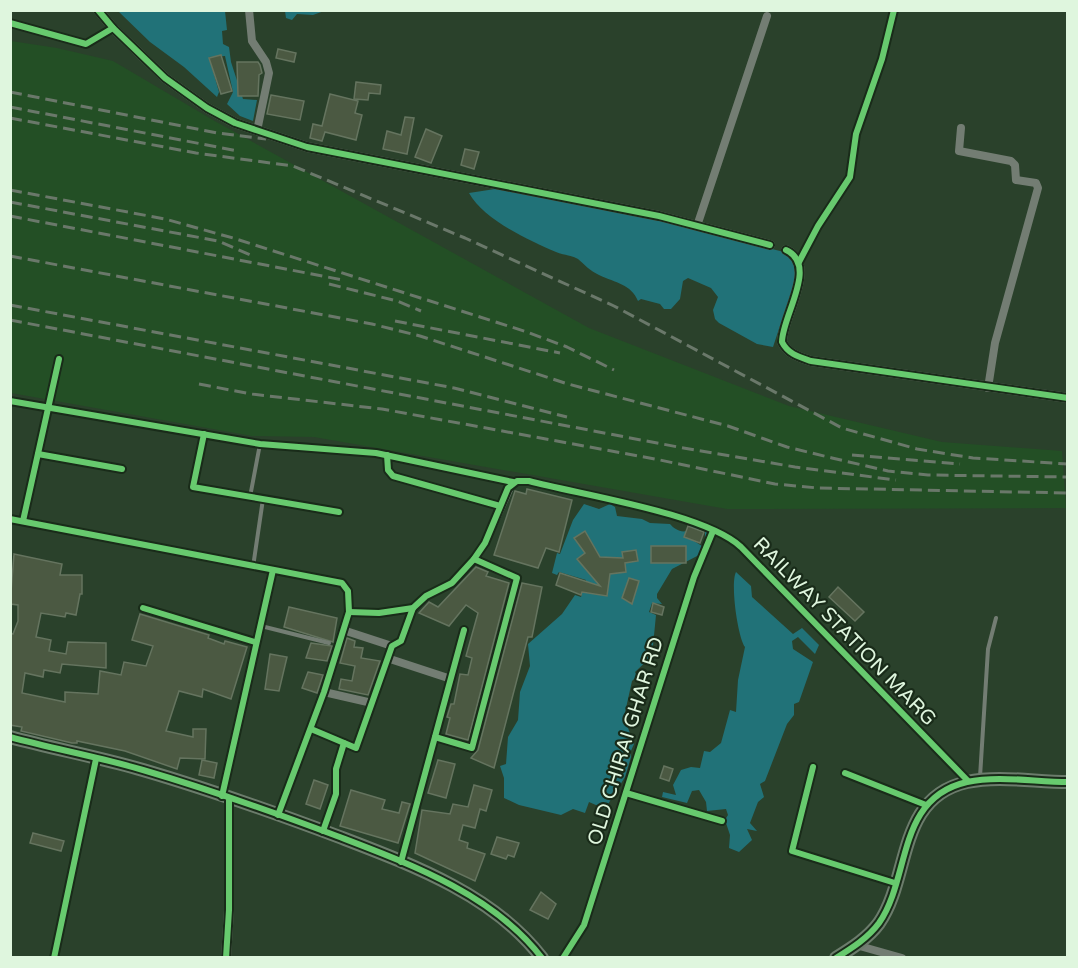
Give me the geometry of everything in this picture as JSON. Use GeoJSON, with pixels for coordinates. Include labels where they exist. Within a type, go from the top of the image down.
{"type":"FeatureCollection","features":[{"type":"Feature","properties":{"kind":"highway"},"geometry":{"type":"LineString","coordinates":[[10,736],[142,770],[278,815],[401,862],[456,887],[480,901],[516,931],[542,957]]}},
{"type":"Feature","properties":{"kind":"highway"},"geometry":{"type":"LineString","coordinates":[[836,957],[856,945],[880,922],[909,837],[927,805],[954,786],[974,781],[1068,782]]}},
{"type":"Feature","properties":{"kind":"street"},"geometry":{"type":"LineString","coordinates":[[98,10],[113,28],[165,78],[207,108],[235,123],[257,131],[307,147],[440,175],[616,207],[786,250],[796,256],[799,262],[800,278],[782,336],[787,351],[811,361],[1068,398]]}},
{"type":"Feature","properties":{"kind":"street"},"geometry":{"type":"LineString","coordinates":[[249,10],[252,41],[266,62],[269,73],[257,131]]}},
{"type":"Feature","properties":{"kind":"street"},"geometry":{"type":"LineString","coordinates":[[799,262],[818,226],[850,177],[856,134],[882,59],[894,10]]}},
{"type":"Feature","properties":{"kind":"street"},"geometry":{"type":"LineString","coordinates":[[697,226],[767,16]]}},
{"type":"Feature","properties":{"kind":"street"},"geometry":{"type":"LineString","coordinates":[[10,23],[86,44],[113,28]]}},
{"type":"Feature","properties":{"kind":"street"},"geometry":{"type":"LineString","coordinates":[[961,128],[959,151],[1011,161],[1015,165],[1016,180],[1036,183],[1038,188],[995,343],[988,388]]}},
{"type":"Feature","properties":{"kind":"street"},"geometry":{"type":"LineString","coordinates":[[311,729],[356,748],[387,658],[392,646],[401,641],[413,608],[426,596],[452,583],[474,559],[485,543],[500,506],[513,483]]}},
{"type":"Feature","properties":{"kind":"street","name":"OLD CHIRAI GHAR RD"},"geometry":{"type":"LineString","coordinates":[[563,957],[584,925],[694,577],[713,531]]}},
{"type":"Feature","properties":{"kind":"street"},"geometry":{"type":"LineString","coordinates":[[435,737],[472,748],[517,578],[474,559]]}},
{"type":"Feature","properties":{"kind":"street"},"geometry":{"type":"LineString","coordinates":[[226,957],[229,910],[226,798],[255,642],[273,570]]}},
{"type":"Feature","properties":{"kind":"street"},"geometry":{"type":"LineString","coordinates":[[278,815],[324,692],[349,612],[351,603],[348,591],[342,583]]}},
{"type":"Feature","properties":{"kind":"street"},"geometry":{"type":"LineString","coordinates":[[143,608],[255,642]]}},
{"type":"Feature","properties":{"kind":"street"},"geometry":{"type":"LineString","coordinates":[[349,612],[379,613],[413,608]]}},
{"type":"Feature","properties":{"kind":"street"},"geometry":{"type":"LineString","coordinates":[[344,630],[392,646]]}},
{"type":"Feature","properties":{"kind":"street"},"geometry":{"type":"LineString","coordinates":[[401,862],[464,630]]}},
{"type":"Feature","properties":{"kind":"street"},"geometry":{"type":"LineString","coordinates":[[387,658],[451,679]]}},
{"type":"Feature","properties":{"kind":"street"},"geometry":{"type":"LineString","coordinates":[[324,692],[372,703]]}},
{"type":"Feature","properties":{"kind":"street"},"geometry":{"type":"LineString","coordinates":[[54,957],[96,759]]}},
{"type":"Feature","properties":{"kind":"street"},"geometry":{"type":"LineString","coordinates":[[813,767],[792,851],[895,883]]}},
{"type":"Feature","properties":{"kind":"street"},"geometry":{"type":"LineString","coordinates":[[845,773],[927,805]]}},
{"type":"Feature","properties":{"kind":"street"},"geometry":{"type":"LineString","coordinates":[[626,793],[722,821]]}},
{"type":"Feature","properties":{"kind":"street"},"geometry":{"type":"LineString","coordinates":[[856,945],[902,957]]}},
{"type":"Feature","properties":{"kind":"lane"},"geometry":{"type":"LineString","coordinates":[[23,522],[59,359]]}},
{"type":"Feature","properties":{"kind":"lane","name":"RAILWAY STATION MARG"},"geometry":{"type":"LineString","coordinates":[[10,401],[260,444],[387,455],[513,483],[529,481],[655,512],[713,531],[741,547],[974,781]]}},
{"type":"Feature","properties":{"kind":"lane"},"geometry":{"type":"LineString","coordinates":[[204,434],[193,487],[339,512]]}},
{"type":"Feature","properties":{"kind":"lane"},"geometry":{"type":"LineString","coordinates":[[250,497],[260,444]]}},
{"type":"Feature","properties":{"kind":"lane"},"geometry":{"type":"LineString","coordinates":[[38,454],[122,469]]}},
{"type":"Feature","properties":{"kind":"lane"},"geometry":{"type":"LineString","coordinates":[[387,455],[388,470],[393,476],[500,506]]}},
{"type":"Feature","properties":{"kind":"lane"},"geometry":{"type":"LineString","coordinates":[[253,567],[262,499]]}},
{"type":"Feature","properties":{"kind":"lane"},"geometry":{"type":"LineString","coordinates":[[10,519],[342,583]]}},
{"type":"Feature","properties":{"kind":"lane"},"geometry":{"type":"LineString","coordinates":[[974,781],[988,649],[996,618]]}},
{"type":"Feature","properties":{"kind":"lane"},"geometry":{"type":"LineString","coordinates":[[260,626],[329,643]]}},
{"type":"Feature","properties":{"kind":"shaded area"},"geometry":{"type":"Polygon","coordinates":[[[11,41],[57,48],[113,61],[213,120],[589,328],[789,406],[942,442],[1062,451],[1066,508],[727,509],[314,437],[252,436],[11,393],[11,41]]]}},
{"type":"Feature","properties":{"kind":"water"},"geometry":{"type":"Polygon","coordinates":[[[285,10],[324,11],[313,15],[297,14],[292,20],[286,18],[285,10]]]}},
{"type":"Feature","properties":{"kind":"water"},"geometry":{"type":"Polygon","coordinates":[[[118,11],[225,11],[227,30],[222,31],[223,44],[229,47],[231,62],[243,99],[257,100],[253,121],[240,116],[227,104],[233,92],[225,56],[209,57],[219,92],[217,97],[184,67],[150,42],[118,11]]]}},
{"type":"Feature","properties":{"kind":"water"},"geometry":{"type":"Polygon","coordinates":[[[495,189],[654,219],[788,253],[798,271],[773,347],[757,344],[719,323],[715,319],[713,310],[718,297],[711,288],[688,278],[683,281],[680,299],[671,309],[664,309],[660,304],[641,299],[638,301],[627,287],[596,273],[578,259],[556,252],[507,228],[485,212],[469,193],[495,189]]]}},
{"type":"Feature","properties":{"kind":"water"},"geometry":{"type":"Polygon","coordinates":[[[584,504],[599,509],[610,504],[615,507],[617,516],[642,519],[650,523],[670,524],[682,531],[689,529],[690,523],[709,531],[705,544],[705,530],[699,528],[694,541],[702,546],[701,554],[672,569],[657,594],[662,604],[652,603],[649,612],[656,615],[652,656],[635,672],[637,676],[632,681],[624,717],[634,744],[625,777],[605,809],[589,802],[585,813],[573,809],[561,815],[519,805],[504,798],[504,778],[500,766],[506,764],[508,737],[518,720],[520,692],[530,666],[528,644],[562,614],[575,595],[581,597],[586,580],[559,572],[557,575],[552,573],[557,553],[560,554],[573,520],[584,504]]]}},
{"type":"Feature","properties":{"kind":"water"},"geometry":{"type":"Polygon","coordinates":[[[736,572],[751,586],[752,597],[793,634],[802,628],[819,645],[815,654],[798,637],[792,641],[793,649],[813,662],[799,702],[794,704],[794,715],[787,724],[765,781],[760,784],[764,797],[758,802],[750,823],[757,831],[747,829],[752,840],[739,852],[729,848],[730,835],[725,820],[728,815],[726,809],[707,811],[706,802],[699,790],[692,791],[687,803],[662,797],[663,792],[676,795],[673,785],[681,770],[691,767],[700,768],[704,751],[710,752],[721,743],[730,710],[736,712],[738,680],[745,647],[736,611],[734,578],[736,572]]]}},
{"type":"Feature","properties":{"kind":"building"},"geometry":{"type":"Polygon","coordinates":[[[278,49],[296,53],[294,62],[276,58],[278,49]]]}},
{"type":"Feature","properties":{"kind":"building"},"geometry":{"type":"Polygon","coordinates":[[[221,55],[232,91],[221,94],[209,58],[221,55]]]}},
{"type":"Feature","properties":{"kind":"building"},"geometry":{"type":"Polygon","coordinates":[[[237,62],[258,62],[260,65],[262,73],[259,75],[258,96],[238,96],[237,62]]]}},
{"type":"Feature","properties":{"kind":"building"},"geometry":{"type":"Polygon","coordinates":[[[356,82],[381,85],[380,94],[369,93],[368,100],[354,99],[356,82]]]}},
{"type":"Feature","properties":{"kind":"building"},"geometry":{"type":"Polygon","coordinates":[[[330,94],[358,101],[355,113],[362,115],[356,140],[325,132],[322,141],[310,138],[313,124],[322,126],[330,94]]]}},
{"type":"Feature","properties":{"kind":"building"},"geometry":{"type":"Polygon","coordinates":[[[271,95],[304,101],[300,120],[267,114],[271,95]]]}},
{"type":"Feature","properties":{"kind":"building"},"geometry":{"type":"Polygon","coordinates":[[[405,117],[414,118],[407,154],[383,149],[387,131],[401,135],[405,117]]]}},
{"type":"Feature","properties":{"kind":"building"},"geometry":{"type":"Polygon","coordinates":[[[426,129],[442,136],[431,163],[415,157],[426,129]]]}},
{"type":"Feature","properties":{"kind":"building"},"geometry":{"type":"Polygon","coordinates":[[[465,149],[479,152],[474,169],[461,165],[465,149]]]}},
{"type":"Feature","properties":{"kind":"building"},"geometry":{"type":"Polygon","coordinates":[[[527,489],[572,500],[559,552],[546,548],[538,568],[494,555],[515,491],[526,494],[527,489]]]}},
{"type":"Feature","properties":{"kind":"building"},"geometry":{"type":"Polygon","coordinates":[[[688,526],[704,532],[700,543],[684,537],[688,526]]]}},
{"type":"Feature","properties":{"kind":"building"},"geometry":{"type":"Polygon","coordinates":[[[585,531],[600,557],[623,558],[622,552],[636,550],[638,561],[625,563],[626,572],[610,574],[607,596],[582,592],[581,595],[556,585],[560,573],[600,586],[577,559],[585,553],[574,538],[585,531]]]}},
{"type":"Feature","properties":{"kind":"building"},"geometry":{"type":"Polygon","coordinates":[[[651,546],[686,546],[686,563],[651,563],[651,546]]]}},
{"type":"Feature","properties":{"kind":"building"},"geometry":{"type":"Polygon","coordinates":[[[14,554],[62,564],[60,575],[82,575],[82,594],[80,594],[76,615],[66,613],[65,617],[41,613],[36,637],[51,640],[49,651],[66,654],[68,642],[106,643],[106,668],[62,664],[60,673],[44,670],[43,677],[25,673],[22,693],[65,702],[65,692],[98,694],[100,671],[121,675],[124,662],[146,666],[153,646],[132,640],[140,614],[209,635],[208,638],[224,644],[225,641],[247,647],[231,699],[203,689],[202,697],[179,691],[166,731],[193,737],[193,729],[206,729],[205,759],[180,758],[177,769],[125,751],[77,741],[77,743],[72,743],[21,731],[22,727],[10,725],[10,633],[13,634],[18,621],[18,605],[10,604],[14,554]]]}},
{"type":"Feature","properties":{"kind":"building"},"geometry":{"type":"Polygon","coordinates":[[[476,567],[488,572],[486,576],[509,583],[468,740],[446,734],[450,718],[447,717],[451,704],[454,704],[460,674],[468,675],[472,658],[466,656],[478,613],[466,605],[449,626],[419,613],[429,602],[438,607],[476,567]]]}},
{"type":"Feature","properties":{"kind":"building"},"geometry":{"type":"Polygon","coordinates":[[[629,578],[639,581],[632,604],[622,598],[629,578]]]}},
{"type":"Feature","properties":{"kind":"building"},"geometry":{"type":"Polygon","coordinates":[[[522,583],[542,587],[532,637],[528,637],[494,768],[471,758],[478,750],[522,583]]]}},
{"type":"Feature","properties":{"kind":"building"},"geometry":{"type":"Polygon","coordinates":[[[838,587],[864,612],[855,621],[829,597],[838,587]]]}},
{"type":"Feature","properties":{"kind":"building"},"geometry":{"type":"Polygon","coordinates":[[[653,603],[664,607],[662,615],[651,612],[653,603]]]}},
{"type":"Feature","properties":{"kind":"building"},"geometry":{"type":"Polygon","coordinates":[[[289,607],[337,618],[333,642],[284,627],[289,607]]]}},
{"type":"Feature","properties":{"kind":"building"},"geometry":{"type":"Polygon","coordinates":[[[347,638],[355,641],[354,647],[363,648],[361,658],[380,661],[368,695],[339,689],[341,679],[352,681],[355,666],[340,663],[347,638]]]}},
{"type":"Feature","properties":{"kind":"building"},"geometry":{"type":"Polygon","coordinates":[[[311,643],[332,646],[327,661],[306,658],[311,643]]]}},
{"type":"Feature","properties":{"kind":"building"},"geometry":{"type":"Polygon","coordinates":[[[270,654],[287,657],[279,691],[265,689],[270,654]]]}},
{"type":"Feature","properties":{"kind":"building"},"geometry":{"type":"Polygon","coordinates":[[[308,672],[323,675],[317,693],[302,688],[308,672]]]}},
{"type":"Feature","properties":{"kind":"building"},"geometry":{"type":"Polygon","coordinates":[[[202,760],[217,763],[214,778],[199,775],[202,760]]]}},
{"type":"Feature","properties":{"kind":"building"},"geometry":{"type":"Polygon","coordinates":[[[438,760],[455,764],[446,798],[428,793],[438,760]]]}},
{"type":"Feature","properties":{"kind":"building"},"geometry":{"type":"Polygon","coordinates":[[[664,766],[673,769],[669,781],[660,778],[664,766]]]}},
{"type":"Feature","properties":{"kind":"building"},"geometry":{"type":"Polygon","coordinates":[[[314,780],[328,785],[320,809],[306,804],[314,780]]]}},
{"type":"Feature","properties":{"kind":"building"},"geometry":{"type":"Polygon","coordinates":[[[474,785],[492,790],[486,811],[480,809],[475,828],[463,825],[459,840],[468,843],[467,848],[485,854],[475,881],[415,853],[422,810],[450,814],[453,804],[468,807],[474,785]]]}},
{"type":"Feature","properties":{"kind":"building"},"geometry":{"type":"Polygon","coordinates":[[[351,790],[385,800],[382,809],[399,813],[402,802],[410,804],[398,843],[340,826],[351,790]]]}},
{"type":"Feature","properties":{"kind":"building"},"geometry":{"type":"Polygon","coordinates":[[[33,833],[64,841],[61,851],[30,843],[33,833]]]}},
{"type":"Feature","properties":{"kind":"building"},"geometry":{"type":"Polygon","coordinates":[[[497,837],[519,843],[514,857],[508,855],[506,859],[491,854],[497,837]]]}},
{"type":"Feature","properties":{"kind":"building"},"geometry":{"type":"Polygon","coordinates":[[[541,892],[556,904],[548,919],[530,910],[541,892]]]}},
{"type":"Feature","properties":{"kind":"railway"},"geometry":{"type":"LineString","coordinates":[[10,92],[217,133],[266,139]]}},
{"type":"Feature","properties":{"kind":"railway"},"geometry":{"type":"LineString","coordinates":[[10,107],[238,151]]}},
{"type":"Feature","properties":{"kind":"railway"},"geometry":{"type":"LineString","coordinates":[[10,118],[196,153],[293,166],[465,238],[614,306],[842,428],[917,449],[973,458],[1068,464]]}},
{"type":"Feature","properties":{"kind":"railway"},"geometry":{"type":"LineString","coordinates":[[10,190],[165,219],[233,238],[527,332],[567,347],[614,370]]}},
{"type":"Feature","properties":{"kind":"railway"},"geometry":{"type":"LineString","coordinates":[[10,202],[218,241],[253,256]]}},
{"type":"Feature","properties":{"kind":"railway"},"geometry":{"type":"LineString","coordinates":[[10,216],[343,280]]}},
{"type":"Feature","properties":{"kind":"railway"},"geometry":{"type":"LineString","coordinates":[[10,256],[372,324],[420,336],[568,384],[728,426],[787,447],[888,471],[928,475],[1068,477]]}},
{"type":"Feature","properties":{"kind":"railway"},"geometry":{"type":"LineString","coordinates":[[329,284],[397,301],[421,311]]}},
{"type":"Feature","properties":{"kind":"railway"},"geometry":{"type":"LineString","coordinates":[[10,305],[454,388],[567,417]]}},
{"type":"Feature","properties":{"kind":"railway"},"geometry":{"type":"LineString","coordinates":[[10,320],[678,447],[795,467],[896,480]]}},
{"type":"Feature","properties":{"kind":"railway"},"geometry":{"type":"LineString","coordinates":[[395,321],[560,353]]}},
{"type":"Feature","properties":{"kind":"railway"},"geometry":{"type":"LineString","coordinates":[[199,384],[251,394],[382,409],[655,459],[775,484],[818,488],[1068,493]]}},
{"type":"Feature","properties":{"kind":"railway"},"geometry":{"type":"LineString","coordinates":[[852,455],[960,464]]}},
{"type":"Feature","properties":{"kind":"cycle path"},"geometry":{"type":"LineString","coordinates":[[98,10],[113,28],[165,78],[207,108],[235,123],[307,147],[659,216],[770,245]]}},
{"type":"Feature","properties":{"kind":"cycle path"},"geometry":{"type":"LineString","coordinates":[[799,262],[818,226],[850,177],[856,134],[882,59],[894,10]]}},
{"type":"Feature","properties":{"kind":"cycle path"},"geometry":{"type":"LineString","coordinates":[[10,23],[86,44],[113,28]]}},
{"type":"Feature","properties":{"kind":"cycle path"},"geometry":{"type":"LineString","coordinates":[[786,250],[795,257],[799,267],[799,279],[782,342],[794,354],[811,361],[1068,398]]}},
{"type":"Feature","properties":{"kind":"cycle path"},"geometry":{"type":"LineString","coordinates":[[23,521],[59,359]]}},
{"type":"Feature","properties":{"kind":"cycle path"},"geometry":{"type":"LineString","coordinates":[[10,401],[260,444],[376,453],[513,482]]}},
{"type":"Feature","properties":{"kind":"cycle path"},"geometry":{"type":"LineString","coordinates":[[204,434],[193,487],[339,512]]}},
{"type":"Feature","properties":{"kind":"cycle path"},"geometry":{"type":"LineString","coordinates":[[38,454],[122,469]]}},
{"type":"Feature","properties":{"kind":"cycle path"},"geometry":{"type":"LineString","coordinates":[[387,455],[388,470],[393,476],[500,506]]}},
{"type":"Feature","properties":{"kind":"cycle path"},"geometry":{"type":"LineString","coordinates":[[349,612],[379,613],[413,608],[426,596],[452,583],[485,543],[508,488],[517,481],[529,481],[641,506],[700,524],[741,547],[968,781]]}},
{"type":"Feature","properties":{"kind":"cycle path"},"geometry":{"type":"LineString","coordinates":[[10,519],[342,583],[348,591],[349,612],[324,692],[278,815]]}},
{"type":"Feature","properties":{"kind":"cycle path"},"geometry":{"type":"LineString","coordinates":[[563,958],[584,925],[694,577],[713,531]]}},
{"type":"Feature","properties":{"kind":"cycle path"},"geometry":{"type":"LineString","coordinates":[[435,737],[472,748],[517,578],[474,559]]}},
{"type":"Feature","properties":{"kind":"cycle path"},"geometry":{"type":"LineString","coordinates":[[222,796],[273,570]]}},
{"type":"Feature","properties":{"kind":"cycle path"},"geometry":{"type":"LineString","coordinates":[[143,608],[255,642]]}},
{"type":"Feature","properties":{"kind":"cycle path"},"geometry":{"type":"LineString","coordinates":[[311,729],[356,748],[392,646],[401,641],[413,608]]}},
{"type":"Feature","properties":{"kind":"cycle path"},"geometry":{"type":"LineString","coordinates":[[401,862],[464,630]]}},
{"type":"Feature","properties":{"kind":"cycle path"},"geometry":{"type":"LineString","coordinates":[[10,737],[126,765],[192,785],[289,818],[393,858],[475,899],[500,916],[542,958]]}},
{"type":"Feature","properties":{"kind":"cycle path"},"geometry":{"type":"LineString","coordinates":[[323,831],[336,794],[336,769],[344,743]]}},
{"type":"Feature","properties":{"kind":"cycle path"},"geometry":{"type":"LineString","coordinates":[[54,958],[96,759]]}},
{"type":"Feature","properties":{"kind":"cycle path"},"geometry":{"type":"LineString","coordinates":[[813,767],[792,851],[895,883]]}},
{"type":"Feature","properties":{"kind":"cycle path"},"geometry":{"type":"LineString","coordinates":[[845,773],[926,805]]}},
{"type":"Feature","properties":{"kind":"cycle path"},"geometry":{"type":"LineString","coordinates":[[836,958],[865,938],[879,923],[889,904],[916,822],[928,804],[944,791],[967,782],[991,779],[1068,782]]}},
{"type":"Feature","properties":{"kind":"cycle path"},"geometry":{"type":"LineString","coordinates":[[626,793],[722,821]]}},
{"type":"Feature","properties":{"kind":"cycle path"},"geometry":{"type":"LineString","coordinates":[[226,958],[229,910],[229,800]]}}]}
